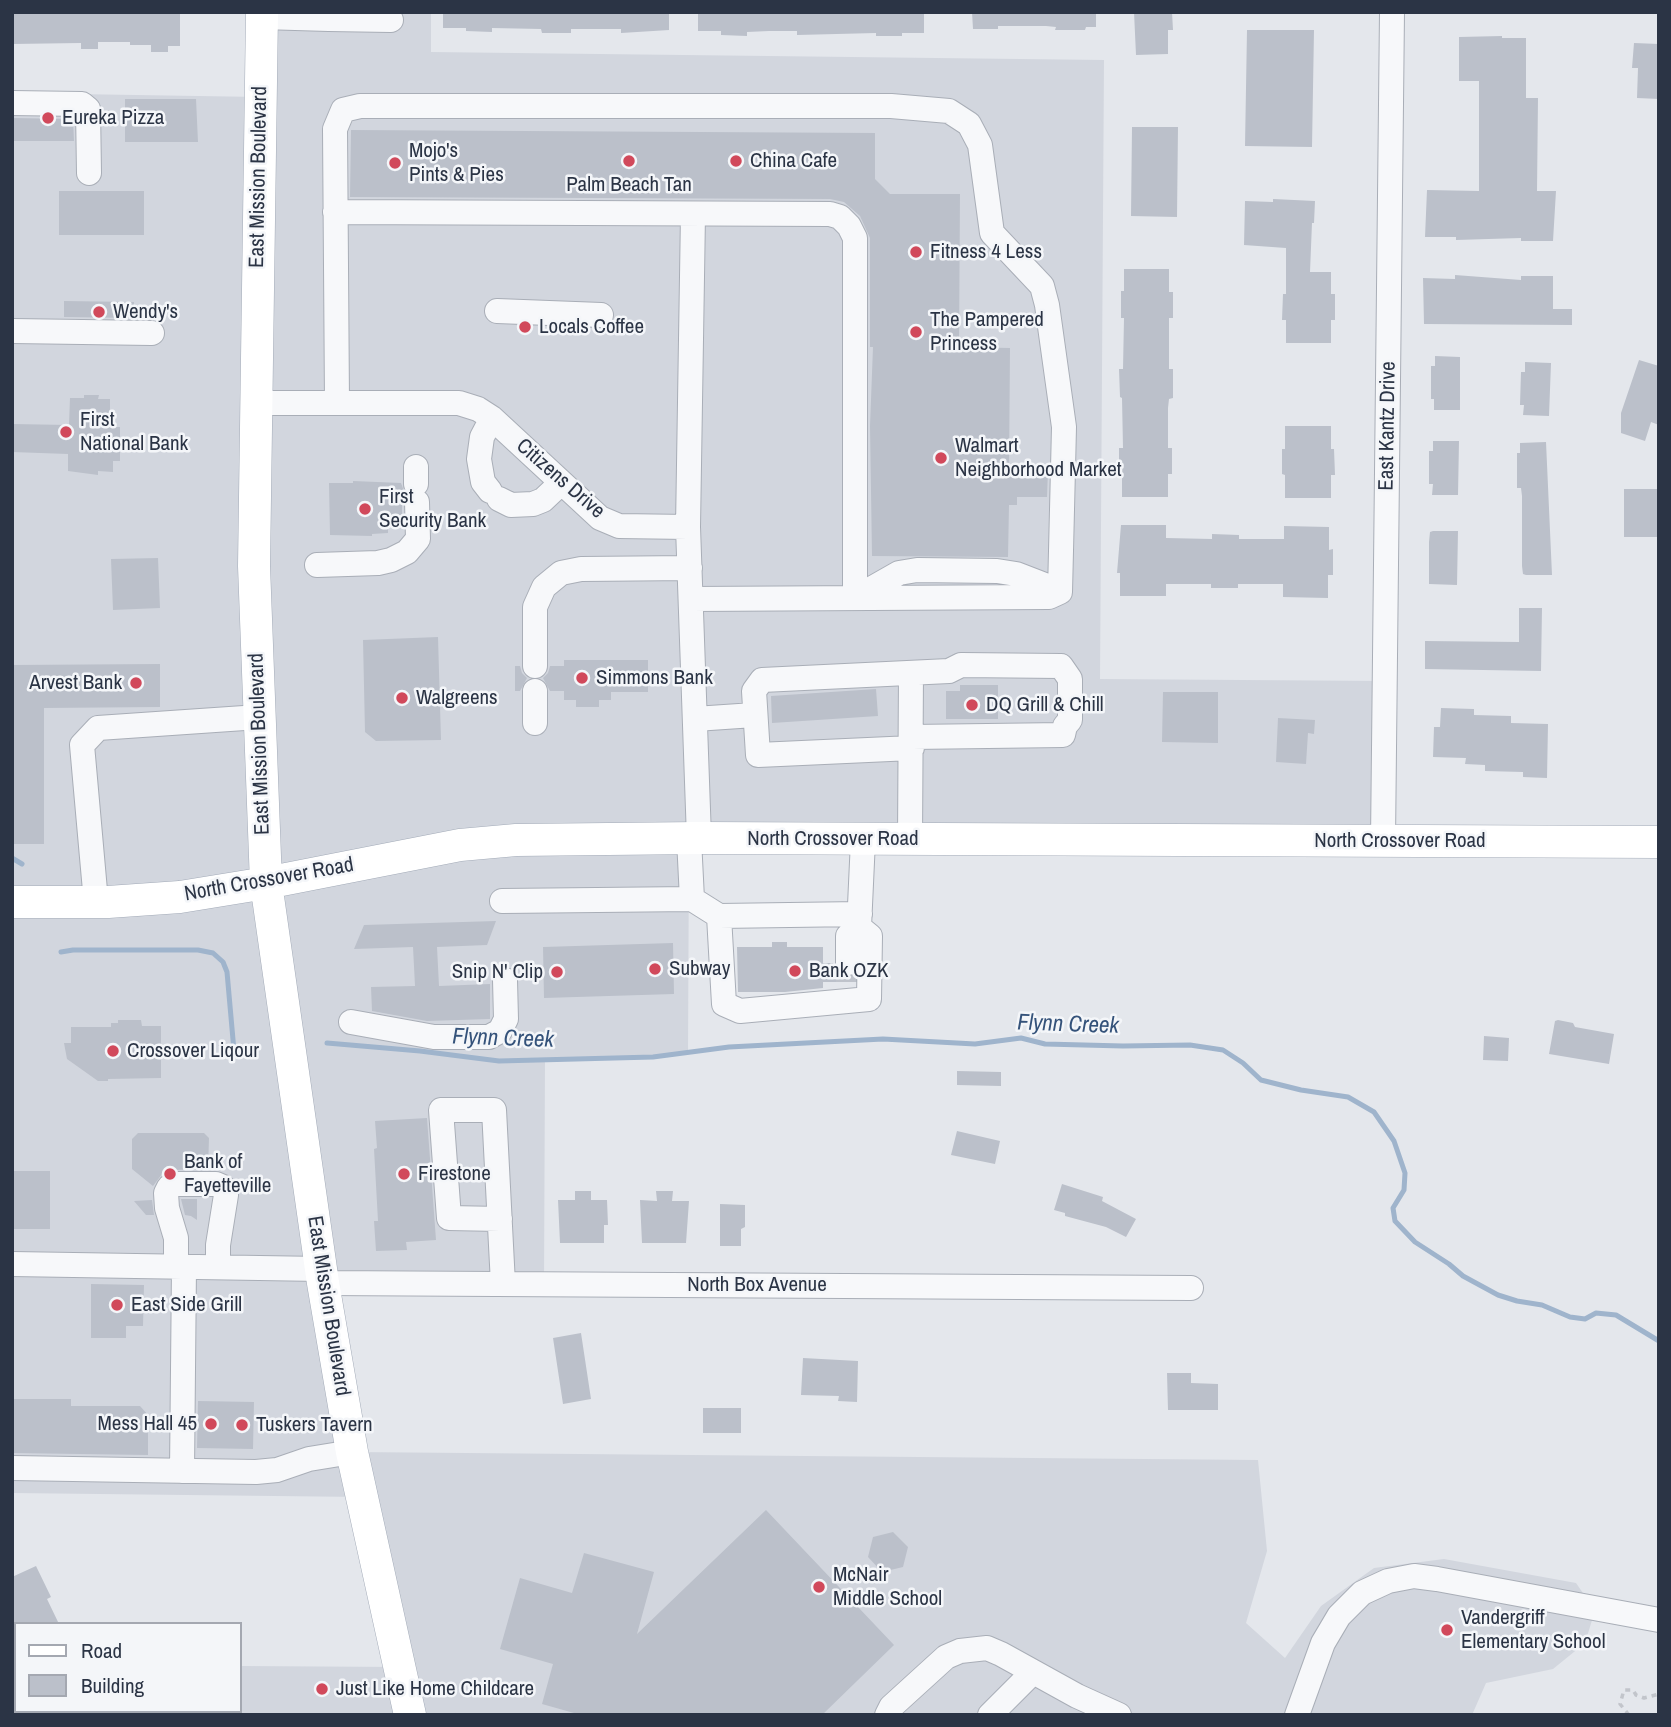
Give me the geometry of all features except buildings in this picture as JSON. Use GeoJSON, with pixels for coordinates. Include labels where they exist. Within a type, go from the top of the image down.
{"type":"FeatureCollection","features":[{"type":"Feature","properties":{"kind":"main road","name":"East Mission Boulevard"},"geometry":{"type":"LineString","coordinates":[[262,15],[254,566],[266,883],[322,1276],[352,1452],[410,1715]]}},
{"type":"Feature","properties":{"kind":"main road","name":"North Crossover Road"},"geometry":{"type":"LineString","coordinates":[[12,902],[96,902],[180,897],[460,845],[516,840],[1659,842]]}},
{"type":"Feature","properties":{"kind":"street","name":"East Kantz Drive"},"geometry":{"type":"LineString","coordinates":[[1383,840],[1392,12]]}},
{"type":"Feature","properties":{"kind":"street"},"geometry":{"type":"LineString","coordinates":[[262,15],[391,20]]}},
{"type":"Feature","properties":{"kind":"street"},"geometry":{"type":"LineString","coordinates":[[12,103],[82,104],[88,109],[89,173]]}},
{"type":"Feature","properties":{"kind":"street"},"geometry":{"type":"LineString","coordinates":[[337,403],[335,129],[344,110],[359,106],[891,106],[949,111],[969,124],[980,145],[992,233],[1042,286],[1047,305],[1064,426],[1060,592],[1049,597],[691,599]]}},
{"type":"Feature","properties":{"kind":"street"},"geometry":{"type":"LineString","coordinates":[[335,212],[830,214],[840,217],[855,238],[855,598]]}},
{"type":"Feature","properties":{"kind":"street"},"geometry":{"type":"LineString","coordinates":[[692,899],[695,719],[688,527],[693,214]]}},
{"type":"Feature","properties":{"kind":"street"},"geometry":{"type":"LineString","coordinates":[[497,311],[539,311],[556,328],[565,331],[601,323]]}},
{"type":"Feature","properties":{"kind":"street"},"geometry":{"type":"LineString","coordinates":[[12,331],[152,333]]}},
{"type":"Feature","properties":{"kind":"street","name":"Citizens Drive"},"geometry":{"type":"LineString","coordinates":[[255,403],[459,403],[478,409],[492,418],[600,518],[618,526],[688,527]]}},
{"type":"Feature","properties":{"kind":"street"},"geometry":{"type":"LineString","coordinates":[[492,418],[482,438],[479,459],[483,482],[495,495],[511,505],[533,504],[543,500],[561,483]]}},
{"type":"Feature","properties":{"kind":"street"},"geometry":{"type":"LineString","coordinates":[[317,565],[378,563],[407,552],[418,538],[416,484]]}},
{"type":"Feature","properties":{"kind":"street"},"geometry":{"type":"LineString","coordinates":[[535,723],[535,607],[544,587],[561,573],[581,569],[690,568]]}},
{"type":"Feature","properties":{"kind":"street"},"geometry":{"type":"LineString","coordinates":[[961,665],[1061,666],[1070,679],[1070,720],[1063,735],[912,742],[758,755],[754,691],[762,680],[911,673],[949,671],[961,665]]}},
{"type":"Feature","properties":{"kind":"street"},"geometry":{"type":"LineString","coordinates":[[910,840],[911,673]]}},
{"type":"Feature","properties":{"kind":"street"},"geometry":{"type":"LineString","coordinates":[[695,719],[754,715]]}},
{"type":"Feature","properties":{"kind":"street"},"geometry":{"type":"LineString","coordinates":[[96,902],[82,745],[98,727],[259,717]]}},
{"type":"Feature","properties":{"kind":"street"},"geometry":{"type":"LineString","coordinates":[[848,982],[869,999],[870,936],[860,921],[863,840]]}},
{"type":"Feature","properties":{"kind":"street"},"geometry":{"type":"LineString","coordinates":[[502,901],[692,899],[719,916],[860,921]]}},
{"type":"Feature","properties":{"kind":"street"},"geometry":{"type":"LineString","coordinates":[[719,916],[724,1004],[740,1011],[848,982]]}},
{"type":"Feature","properties":{"kind":"street"},"geometry":{"type":"LineString","coordinates":[[848,982],[848,936],[860,921]]}},
{"type":"Feature","properties":{"kind":"street"},"geometry":{"type":"LineString","coordinates":[[351,1022],[434,1037],[489,1037],[500,1031],[506,1019],[505,981]]}},
{"type":"Feature","properties":{"kind":"street"},"geometry":{"type":"LineString","coordinates":[[500,1219],[449,1218],[441,1110],[494,1110],[500,1219],[503,1284]]}},
{"type":"Feature","properties":{"kind":"street"},"geometry":{"type":"LineString","coordinates":[[182,1471],[180,1266],[176,1238],[167,1208],[166,1193],[169,1187],[176,1184],[216,1184],[223,1187],[226,1195],[218,1245],[218,1267]]}},
{"type":"Feature","properties":{"kind":"street","name":"North Box Avenue"},"geometry":{"type":"LineString","coordinates":[[12,1264],[218,1267],[322,1276],[503,1284],[1191,1288]]}},
{"type":"Feature","properties":{"kind":"street"},"geometry":{"type":"LineString","coordinates":[[12,1468],[256,1472],[276,1470],[309,1459],[352,1452]]}},
{"type":"Feature","properties":{"kind":"street"},"geometry":{"type":"LineString","coordinates":[[1297,1715],[1323,1643],[1339,1616],[1363,1593],[1388,1581],[1415,1576],[1437,1578],[1659,1620]]}},
{"type":"Feature","properties":{"kind":"street"},"geometry":{"type":"LineString","coordinates":[[887,1715],[891,1707],[946,1657],[960,1651],[987,1648],[1119,1715]]}},
{"type":"Feature","properties":{"kind":"street"},"geometry":{"type":"LineString","coordinates":[[990,1715],[1033,1672]]}},
{"type":"Feature","properties":{"kind":"path"},"geometry":{"type":"LineString","coordinates":[[1629,1715],[1620,1704],[1624,1690],[1633,1690],[1636,1695],[1644,1698],[1659,1694]]}},
{"type":"Feature","properties":{"kind":"shaded area"},"geometry":{"type":"Polygon","coordinates":[[[262,12],[431,12],[431,52],[1104,60],[1100,679],[1385,681],[1383,840],[689,839],[688,1054],[545,1060],[544,1284],[324,1283],[353,1452],[1258,1460],[1267,1551],[1246,1623],[1285,1658],[1321,1606],[1374,1568],[1444,1559],[1576,1583],[1585,1596],[1593,1617],[1585,1643],[1553,1669],[1486,1683],[1472,1715],[162,1715],[242,1713],[242,1666],[399,1667],[362,1497],[12,1493],[12,93],[260,97],[262,12]]]}},
{"type":"Feature","properties":{"kind":"waterway","name":"Flynn Creek"},"geometry":{"type":"LineString","coordinates":[[12,858],[22,864]]}},
{"type":"Feature","properties":{"kind":"waterway","name":"Flynn Creek"},"geometry":{"type":"LineString","coordinates":[[61,952],[198,950],[213,953],[223,962],[227,972],[234,1051],[240,1055]]}},
{"type":"Feature","properties":{"kind":"waterway","name":"Flynn Creek"},"geometry":{"type":"LineString","coordinates":[[327,1043],[499,1061],[653,1057],[729,1047],[883,1039],[975,1044],[1021,1038],[1045,1044],[1190,1045],[1223,1050],[1243,1063],[1261,1080],[1301,1090],[1348,1097],[1374,1112],[1394,1141],[1405,1173],[1404,1190],[1393,1208],[1395,1221],[1415,1242],[1463,1276],[1498,1295],[1542,1305],[1570,1317],[1585,1319],[1596,1313],[1616,1315],[1659,1341]]}},
{"type":"Feature","properties":{"kind":"tunnel"},"geometry":{"type":"LineString","coordinates":[[848,963],[848,982]]}},
{"type":"Feature","properties":{"kind":"place","name":"Eureka Pizza"},"geometry":{"type":"Point","coordinates":[48,118]}},
{"type":"Feature","properties":{"kind":"place","name":"Palm Beach Tan"},"geometry":{"type":"Point","coordinates":[629,161]}},
{"type":"Feature","properties":{"kind":"place","name":"China Cafe"},"geometry":{"type":"Point","coordinates":[736,161]}},
{"type":"Feature","properties":{"kind":"place","name":"Mojo's Pints & Pies"},"geometry":{"type":"Point","coordinates":[395,163]}},
{"type":"Feature","properties":{"kind":"place","name":"Fitness 4 Less"},"geometry":{"type":"Point","coordinates":[916,252]}},
{"type":"Feature","properties":{"kind":"place","name":"Wendy's"},"geometry":{"type":"Point","coordinates":[99,312]}},
{"type":"Feature","properties":{"kind":"place","name":"Locals Coffee"},"geometry":{"type":"Point","coordinates":[525,327]}},
{"type":"Feature","properties":{"kind":"place","name":"The Pampered Princess"},"geometry":{"type":"Point","coordinates":[916,332]}},
{"type":"Feature","properties":{"kind":"place","name":"First National Bank"},"geometry":{"type":"Point","coordinates":[66,432]}},
{"type":"Feature","properties":{"kind":"place","name":"Walmart Neighborhood Market"},"geometry":{"type":"Point","coordinates":[941,458]}},
{"type":"Feature","properties":{"kind":"place","name":"First Security Bank"},"geometry":{"type":"Point","coordinates":[365,509]}},
{"type":"Feature","properties":{"kind":"place","name":"Simmons Bank"},"geometry":{"type":"Point","coordinates":[582,678]}},
{"type":"Feature","properties":{"kind":"place","name":"Arvest Bank"},"geometry":{"type":"Point","coordinates":[136,683]}},
{"type":"Feature","properties":{"kind":"place","name":"Walgreens"},"geometry":{"type":"Point","coordinates":[402,698]}},
{"type":"Feature","properties":{"kind":"place","name":"DQ Grill & Chill"},"geometry":{"type":"Point","coordinates":[972,705]}},
{"type":"Feature","properties":{"kind":"place","name":"Subway"},"geometry":{"type":"Point","coordinates":[655,969]}},
{"type":"Feature","properties":{"kind":"place","name":"Bank OZK"},"geometry":{"type":"Point","coordinates":[795,971]}},
{"type":"Feature","properties":{"kind":"place","name":"Snip N' Clip"},"geometry":{"type":"Point","coordinates":[557,972]}},
{"type":"Feature","properties":{"kind":"place","name":"Crossover Liqour"},"geometry":{"type":"Point","coordinates":[113,1051]}},
{"type":"Feature","properties":{"kind":"place","name":"Bank of Fayetteville"},"geometry":{"type":"Point","coordinates":[170,1174]}},
{"type":"Feature","properties":{"kind":"place","name":"Firestone"},"geometry":{"type":"Point","coordinates":[404,1174]}},
{"type":"Feature","properties":{"kind":"place","name":"East Side Grill"},"geometry":{"type":"Point","coordinates":[117,1305]}},
{"type":"Feature","properties":{"kind":"place","name":"Mess Hall 45"},"geometry":{"type":"Point","coordinates":[211,1424]}},
{"type":"Feature","properties":{"kind":"place","name":"Tuskers Tavern"},"geometry":{"type":"Point","coordinates":[242,1425]}},
{"type":"Feature","properties":{"kind":"place","name":"McNair Middle School"},"geometry":{"type":"Point","coordinates":[819,1587]}},
{"type":"Feature","properties":{"kind":"place","name":"Vandergriff Elementary School"},"geometry":{"type":"Point","coordinates":[1447,1630]}},
{"type":"Feature","properties":{"kind":"place","name":"Just Like Home Childcare"},"geometry":{"type":"Point","coordinates":[322,1689]}}]}
